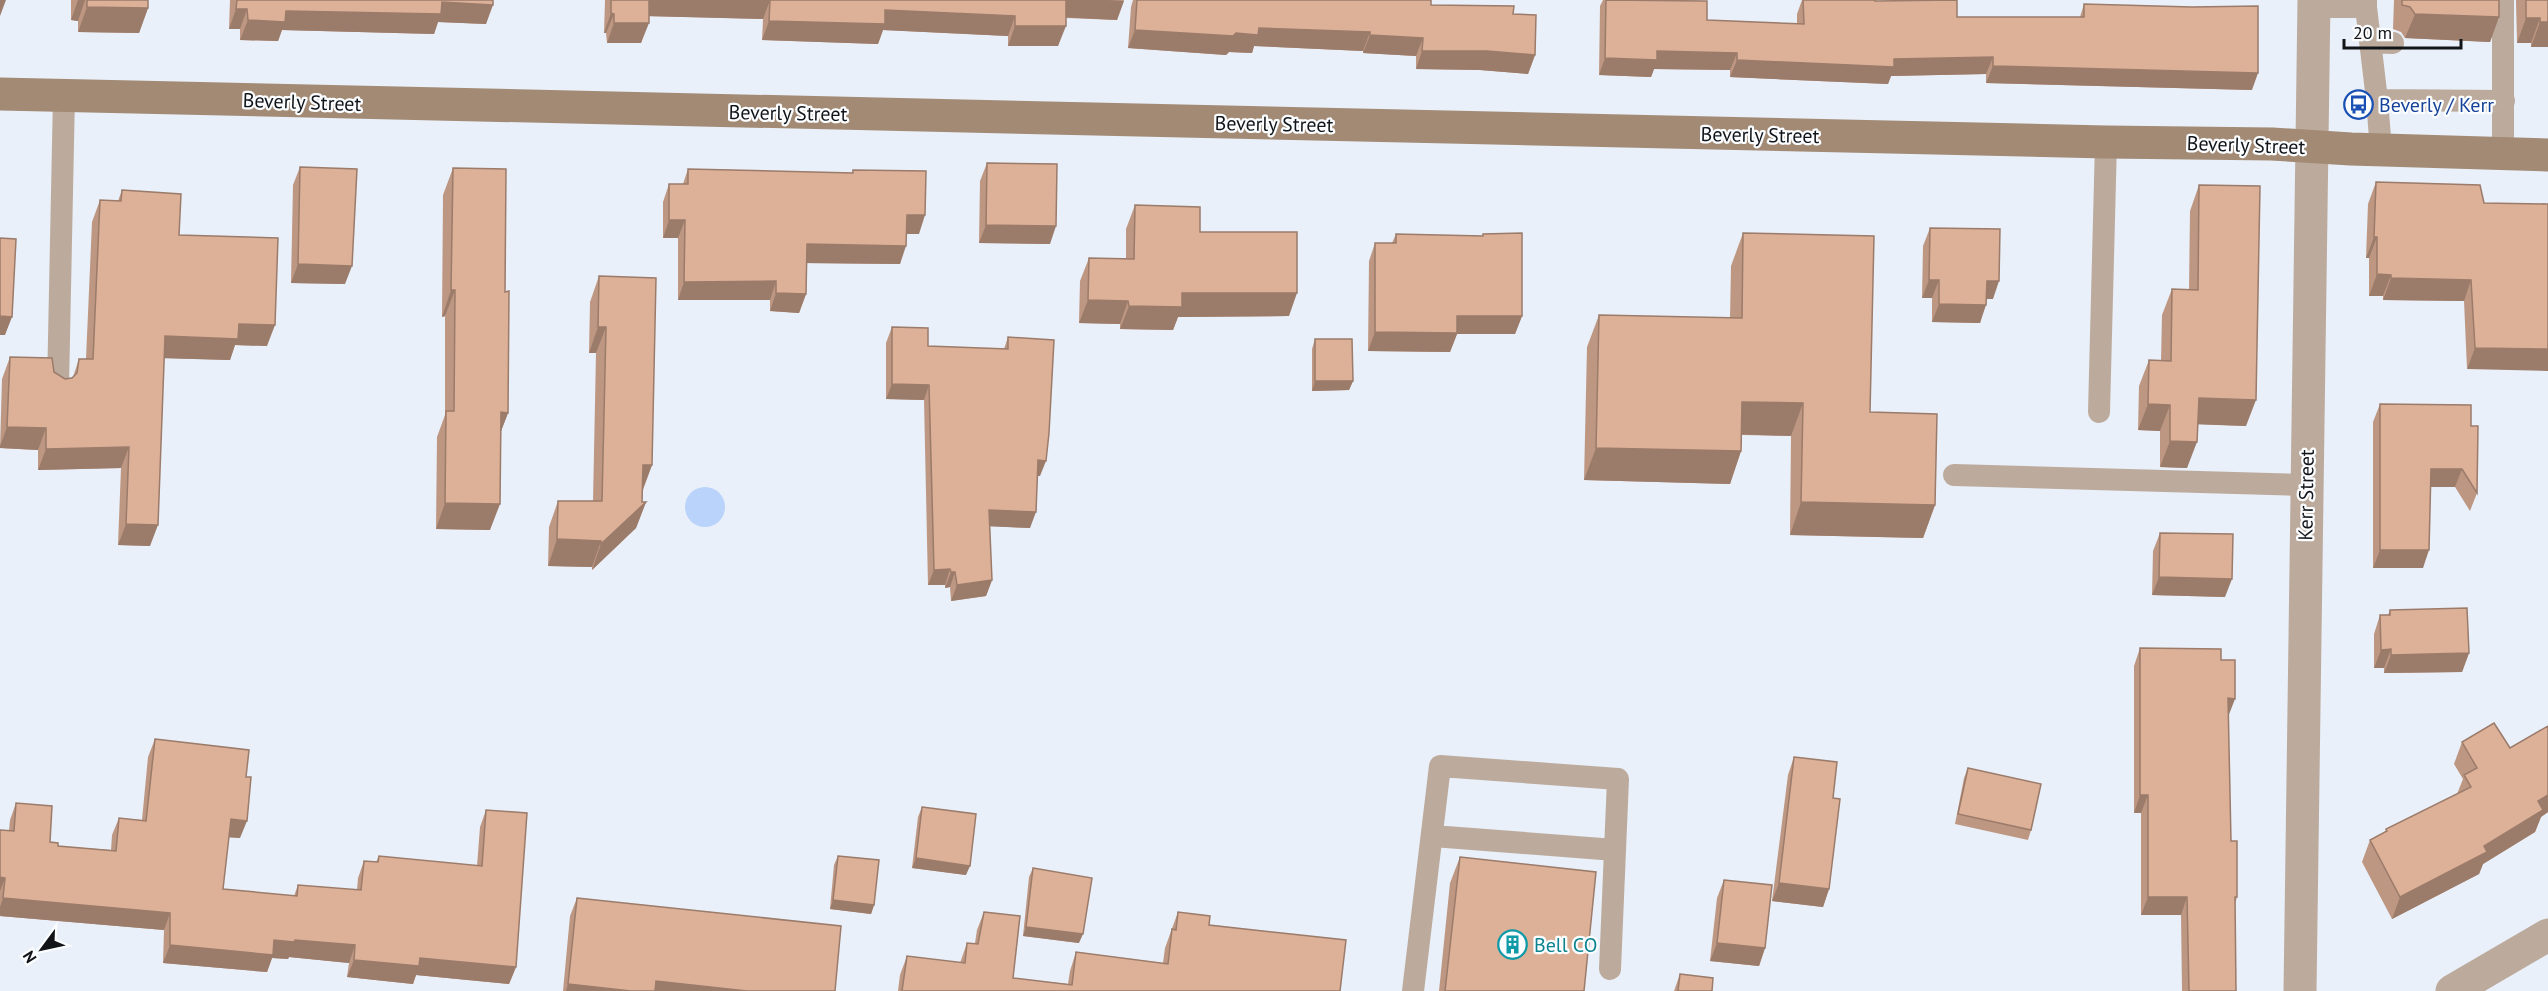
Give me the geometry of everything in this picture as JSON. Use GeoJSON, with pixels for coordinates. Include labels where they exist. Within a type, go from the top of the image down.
{"type":"FeatureCollection","features":[{"type":"Feature","properties":{"kind":"street","name":"Kerr Street"},"geometry":{"type":"LineString","coordinates":[[2300,991],[2314,4]]}},
{"type":"Feature","properties":{"kind":"street","name":"Beverly Street"},"geometry":{"type":"LineString","coordinates":[[0,94],[2272,144],[2548,155]]}},
{"type":"Feature","properties":{"kind":"street"},"geometry":{"type":"LineString","coordinates":[[2452,991],[2548,936]]}},
{"type":"Feature","properties":{"kind":"lane"},"geometry":{"type":"LineString","coordinates":[[2503,0],[2494,47],[2504,101],[2503,153]]}},
{"type":"Feature","properties":{"kind":"lane"},"geometry":{"type":"LineString","coordinates":[[2314,4],[2366,3],[2382,43],[2377,100],[2381,150]]}},
{"type":"Feature","properties":{"kind":"lane"},"geometry":{"type":"LineString","coordinates":[[58,387],[64,95]]}},
{"type":"Feature","properties":{"kind":"lane"},"geometry":{"type":"LineString","coordinates":[[2377,100],[2504,101]]}},
{"type":"Feature","properties":{"kind":"lane"},"geometry":{"type":"LineString","coordinates":[[2099,412],[2106,142]]}},
{"type":"Feature","properties":{"kind":"lane"},"geometry":{"type":"LineString","coordinates":[[1954,475],[2306,485]]}},
{"type":"Feature","properties":{"kind":"lane"},"geometry":{"type":"LineString","coordinates":[[1413,991],[1440,766],[1618,779],[1610,969]]}},
{"type":"Feature","properties":{"kind":"lane"},"geometry":{"type":"LineString","coordinates":[[1433,836],[1615,850]]}},
{"type":"Feature","properties":{"kind":"water"},"geometry":{"type":"Polygon","coordinates":[[[705,487],[713,488],[719,493],[724,499],[724,515],[719,521],[713,526],[705,527],[697,526],[691,521],[686,515],[685,507],[686,499],[691,493],[697,488],[705,487]]]}},
{"type":"Feature","properties":{"kind":"building"},"geometry":{"type":"Polygon","coordinates":[[[87,0],[148,0],[148,8],[87,7],[87,0]]]}},
{"type":"Feature","properties":{"kind":"building"},"geometry":{"type":"Polygon","coordinates":[[[237,0],[493,0],[493,5],[442,2],[441,14],[286,11],[285,22],[248,20],[247,9],[236,9],[237,0]]]}},
{"type":"Feature","properties":{"kind":"building"},"geometry":{"type":"Polygon","coordinates":[[[611,0],[649,0],[649,23],[614,23],[611,0]]]}},
{"type":"Feature","properties":{"kind":"building"},"geometry":{"type":"Polygon","coordinates":[[[770,0],[1066,0],[1066,26],[1015,26],[1015,16],[885,10],[885,24],[769,21],[770,0]]]}},
{"type":"Feature","properties":{"kind":"building"},"geometry":{"type":"Polygon","coordinates":[[[1137,0],[1431,0],[1431,5],[1514,6],[1513,14],[1536,15],[1535,55],[1487,51],[1422,51],[1423,38],[1370,35],[1370,32],[1259,28],[1258,35],[1236,33],[1233,36],[1135,30],[1137,0]]]}},
{"type":"Feature","properties":{"kind":"building"},"geometry":{"type":"Polygon","coordinates":[[[1606,0],[1707,1],[1707,20],[1804,24],[1803,0],[1957,0],[1957,17],[2084,17],[2084,4],[2258,6],[2258,73],[1993,66],[1993,57],[1894,59],[1894,67],[1737,60],[1737,53],[1657,51],[1657,60],[1605,58],[1606,0]]]}},
{"type":"Feature","properties":{"kind":"building"},"geometry":{"type":"Polygon","coordinates":[[[2402,0],[2499,0],[2499,17],[2415,14],[2410,7],[2402,5],[2402,0]]]}},
{"type":"Feature","properties":{"kind":"building"},"geometry":{"type":"Polygon","coordinates":[[[2526,0],[2548,0],[2548,22],[2540,22],[2540,18],[2526,18],[2526,0]]]}},
{"type":"Feature","properties":{"kind":"building"},"geometry":{"type":"Polygon","coordinates":[[[987,163],[1057,164],[1056,226],[986,225],[987,163]]]}},
{"type":"Feature","properties":{"kind":"building"},"geometry":{"type":"Polygon","coordinates":[[[300,167],[357,169],[352,266],[298,264],[300,167]]]}},
{"type":"Feature","properties":{"kind":"building"},"geometry":{"type":"Polygon","coordinates":[[[453,168],[506,169],[505,292],[509,291],[508,413],[501,412],[500,504],[445,503],[446,411],[454,411],[455,290],[451,290],[453,168]]]}},
{"type":"Feature","properties":{"kind":"building"},"geometry":{"type":"Polygon","coordinates":[[[688,169],[853,173],[853,170],[926,171],[925,215],[907,215],[906,246],[807,244],[806,294],[776,293],[776,281],[684,282],[685,220],[669,220],[669,184],[688,184],[688,169]]]}},
{"type":"Feature","properties":{"kind":"building"},"geometry":{"type":"Polygon","coordinates":[[[2376,182],[2480,185],[2484,203],[2548,204],[2548,349],[2475,348],[2471,280],[2391,278],[2391,275],[2377,274],[2377,237],[2374,237],[2376,182]]]}},
{"type":"Feature","properties":{"kind":"building"},"geometry":{"type":"Polygon","coordinates":[[[2199,185],[2260,186],[2256,400],[2199,398],[2197,442],[2170,441],[2170,405],[2148,404],[2149,360],[2171,361],[2172,289],[2198,290],[2199,185]]]}},
{"type":"Feature","properties":{"kind":"building"},"geometry":{"type":"Polygon","coordinates":[[[122,190],[181,194],[179,235],[278,238],[275,325],[239,324],[238,339],[165,336],[158,525],[126,524],[129,447],[46,449],[46,428],[7,427],[10,357],[52,358],[54,372],[65,379],[72,378],[77,373],[79,359],[93,359],[100,200],[121,201],[122,190]]]}},
{"type":"Feature","properties":{"kind":"building"},"geometry":{"type":"Polygon","coordinates":[[[1135,205],[1200,207],[1200,232],[1297,232],[1297,293],[1182,293],[1182,307],[1129,306],[1128,301],[1088,300],[1089,258],[1134,259],[1135,205]]]}},
{"type":"Feature","properties":{"kind":"building"},"geometry":{"type":"Polygon","coordinates":[[[1930,228],[2000,229],[1999,281],[1987,281],[1986,305],[1939,304],[1939,280],[1929,280],[1930,228]]]}},
{"type":"Feature","properties":{"kind":"building"},"geometry":{"type":"Polygon","coordinates":[[[1522,233],[1522,316],[1457,316],[1457,333],[1375,332],[1375,243],[1396,243],[1396,234],[1483,236],[1483,234],[1522,233]]]}},
{"type":"Feature","properties":{"kind":"building"},"geometry":{"type":"Polygon","coordinates":[[[1743,233],[1874,236],[1870,412],[1937,414],[1935,505],[1801,502],[1803,403],[1742,402],[1741,451],[1596,448],[1599,315],[1742,318],[1743,233]]]}},
{"type":"Feature","properties":{"kind":"building"},"geometry":{"type":"Polygon","coordinates":[[[0,238],[16,239],[12,317],[0,316],[0,238]]]}},
{"type":"Feature","properties":{"kind":"building"},"geometry":{"type":"Polygon","coordinates":[[[599,276],[656,278],[652,465],[643,465],[642,502],[646,502],[601,544],[601,541],[557,539],[558,501],[602,501],[606,327],[598,327],[599,276]]]}},
{"type":"Feature","properties":{"kind":"building"},"geometry":{"type":"Polygon","coordinates":[[[892,327],[928,328],[928,346],[1008,349],[1008,337],[1054,340],[1049,433],[1046,461],[1038,460],[1036,512],[989,510],[992,580],[957,585],[955,572],[951,572],[950,569],[934,570],[929,385],[892,384],[892,327]]]}},
{"type":"Feature","properties":{"kind":"building"},"geometry":{"type":"Polygon","coordinates":[[[1315,339],[1352,339],[1353,381],[1315,381],[1315,339]]]}},
{"type":"Feature","properties":{"kind":"building"},"geometry":{"type":"Polygon","coordinates":[[[2380,404],[2471,405],[2471,426],[2478,426],[2477,493],[2462,469],[2431,469],[2429,550],[2380,550],[2380,404]]]}},
{"type":"Feature","properties":{"kind":"building"},"geometry":{"type":"Polygon","coordinates":[[[2160,533],[2233,534],[2232,579],[2159,577],[2160,533]]]}},
{"type":"Feature","properties":{"kind":"building"},"geometry":{"type":"Polygon","coordinates":[[[2467,608],[2469,653],[2391,655],[2391,649],[2381,650],[2380,615],[2390,615],[2390,610],[2467,608]]]}},
{"type":"Feature","properties":{"kind":"building"},"geometry":{"type":"Polygon","coordinates":[[[2140,648],[2221,649],[2221,660],[2235,660],[2235,699],[2228,698],[2231,841],[2237,841],[2236,991],[2189,991],[2187,897],[2148,897],[2148,795],[2140,795],[2140,648]]]}},
{"type":"Feature","properties":{"kind":"building"},"geometry":{"type":"Polygon","coordinates":[[[2494,723],[2510,748],[2548,726],[2548,795],[2538,801],[2543,810],[2484,846],[2487,852],[2400,897],[2370,840],[2387,831],[2386,829],[2471,787],[2464,775],[2477,768],[2462,742],[2494,723]]]}},
{"type":"Feature","properties":{"kind":"building"},"geometry":{"type":"Polygon","coordinates":[[[155,739],[249,750],[246,777],[251,777],[247,821],[231,819],[223,889],[297,896],[298,885],[361,890],[364,861],[378,862],[379,856],[482,866],[486,810],[527,813],[516,967],[420,958],[419,966],[354,960],[355,945],[295,940],[294,942],[274,940],[273,955],[170,945],[170,913],[3,898],[5,878],[0,877],[0,830],[14,831],[16,803],[52,806],[50,842],[58,843],[58,846],[116,851],[119,818],[146,821],[155,739]]]}},
{"type":"Feature","properties":{"kind":"building"},"geometry":{"type":"Polygon","coordinates":[[[1794,757],[1837,762],[1833,798],[1840,799],[1829,889],[1779,883],[1794,757]]]}},
{"type":"Feature","properties":{"kind":"building"},"geometry":{"type":"Polygon","coordinates":[[[1968,768],[2041,784],[2031,830],[1958,814],[1968,768]]]}},
{"type":"Feature","properties":{"kind":"building"},"geometry":{"type":"Polygon","coordinates":[[[922,807],[976,814],[970,866],[916,858],[922,807]]]}},
{"type":"Feature","properties":{"kind":"building"},"geometry":{"type":"Polygon","coordinates":[[[838,856],[879,860],[874,905],[833,900],[838,856]]]}},
{"type":"Feature","properties":{"kind":"building","name":"Bell CO"},"geometry":{"type":"Polygon","coordinates":[[[1460,857],[1596,872],[1584,991],[1445,991],[1460,857]]]}},
{"type":"Feature","properties":{"kind":"building"},"geometry":{"type":"Polygon","coordinates":[[[1033,868],[1092,878],[1083,934],[1026,927],[1033,868]]]}},
{"type":"Feature","properties":{"kind":"building"},"geometry":{"type":"Polygon","coordinates":[[[1724,880],[1772,885],[1765,948],[1717,943],[1724,880]]]}},
{"type":"Feature","properties":{"kind":"building"},"geometry":{"type":"Polygon","coordinates":[[[577,898],[841,926],[835,991],[747,991],[656,981],[655,991],[631,991],[568,984],[577,898]]]}},
{"type":"Feature","properties":{"kind":"building"},"geometry":{"type":"Polygon","coordinates":[[[984,912],[1020,916],[1013,978],[1072,985],[1076,952],[1168,964],[1172,929],[1176,930],[1178,912],[1210,916],[1209,925],[1346,940],[1340,991],[902,991],[907,956],[965,963],[967,943],[978,944],[984,912]]]}},
{"type":"Feature","properties":{"kind":"building"},"geometry":{"type":"Polygon","coordinates":[[[1680,974],[1713,978],[1712,991],[1678,991],[1680,974]]]}},
{"type":"Feature","properties":{"kind":"place","name":"Beverly / Kerr"},"geometry":{"type":"Point","coordinates":[2358,105]}},
{"type":"Feature","properties":{"kind":"place","name":"Bell CO"},"geometry":{"type":"Point","coordinates":[1513,945]}}]}
